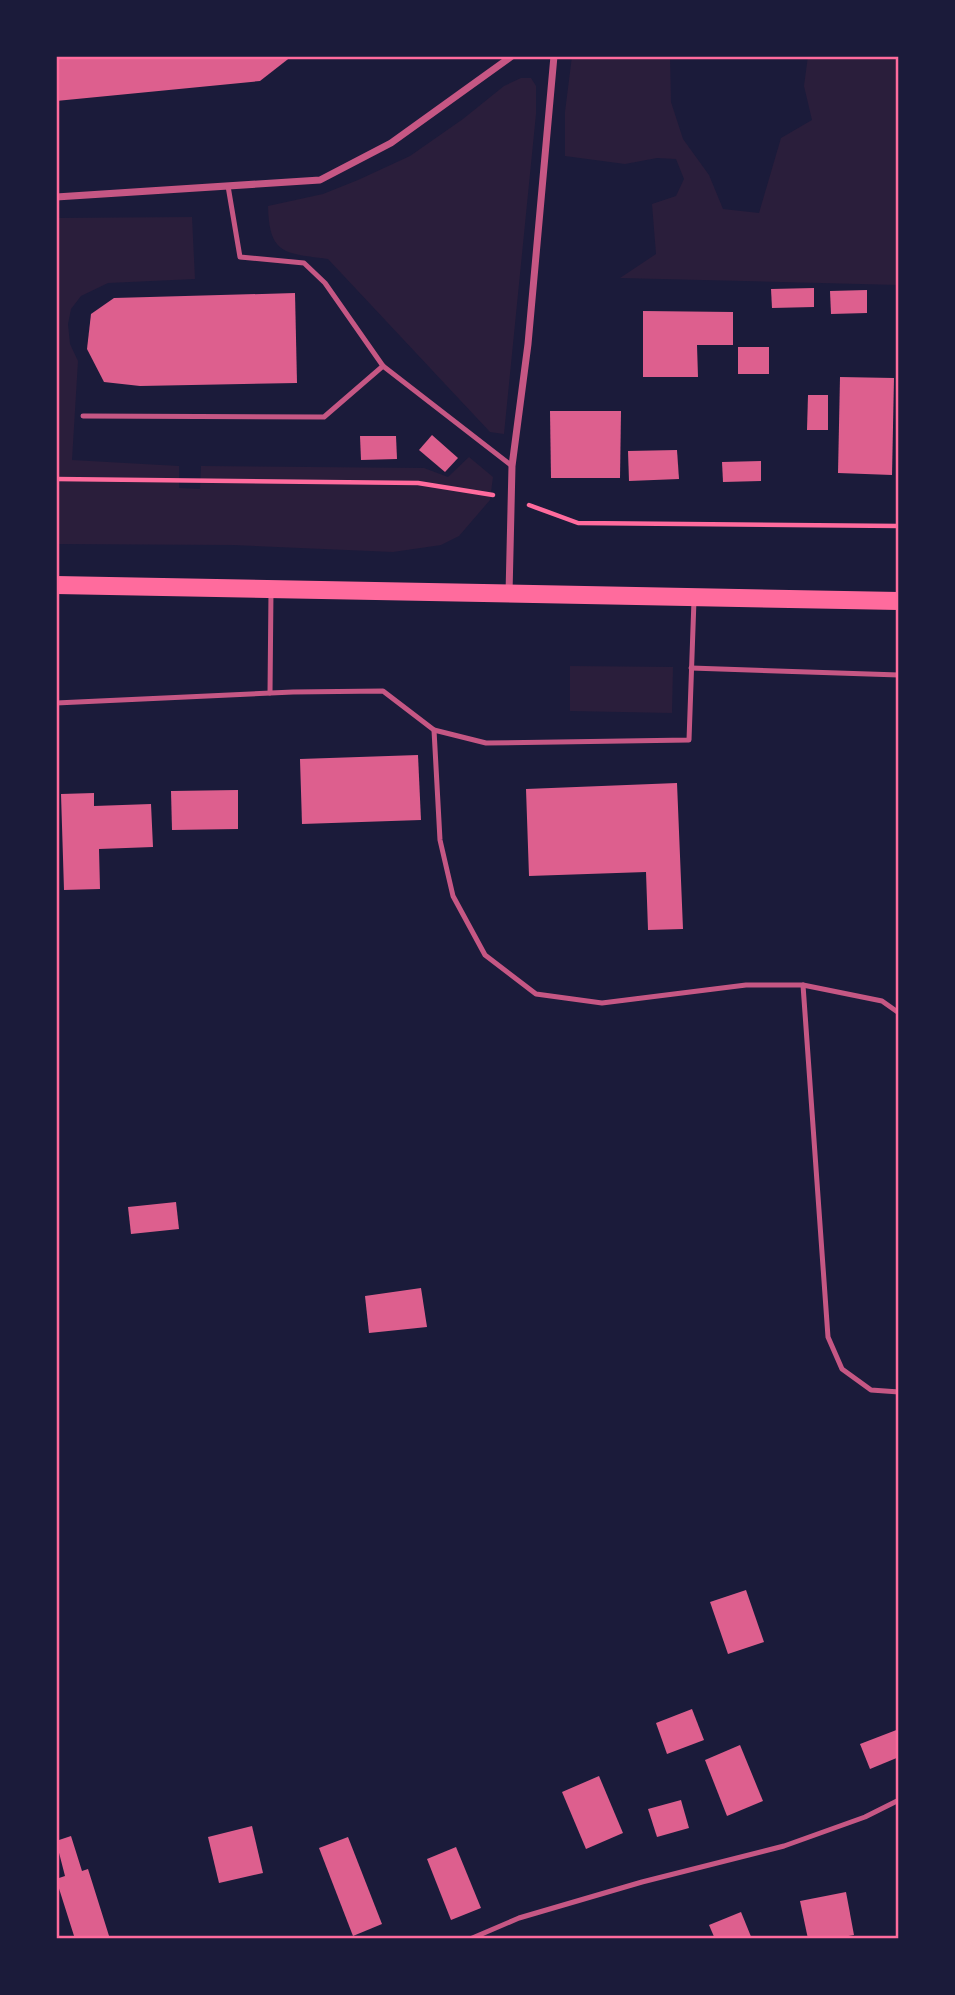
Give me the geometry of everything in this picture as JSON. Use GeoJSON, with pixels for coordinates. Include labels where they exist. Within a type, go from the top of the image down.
{"type":"FeatureCollection","features":[{"type":"Feature","properties":{"kind":"main road"},"geometry":{"type":"LineString","coordinates":[[56,585],[899,601]]}},
{"type":"Feature","properties":{"kind":"street"},"geometry":{"type":"LineString","coordinates":[[56,197],[320,180],[391,143],[512,56]]}},
{"type":"Feature","properties":{"kind":"street"},"geometry":{"type":"LineString","coordinates":[[509,595],[512,466],[528,344],[554,56]]}},
{"type":"Feature","properties":{"kind":"lane"},"geometry":{"type":"LineString","coordinates":[[228,186],[240,257],[304,263],[325,283],[383,366],[512,466]]}},
{"type":"Feature","properties":{"kind":"lane"},"geometry":{"type":"LineString","coordinates":[[83,416],[324,417],[383,366]]}},
{"type":"Feature","properties":{"kind":"lane"},"geometry":{"type":"LineString","coordinates":[[270,693],[271,589]]}},
{"type":"Feature","properties":{"kind":"lane"},"geometry":{"type":"LineString","coordinates":[[56,703],[270,693],[383,691],[434,730],[486,743],[689,740],[694,597]]}},
{"type":"Feature","properties":{"kind":"lane"},"geometry":{"type":"LineString","coordinates":[[691,668],[899,675]]}},
{"type":"Feature","properties":{"kind":"lane"},"geometry":{"type":"LineString","coordinates":[[434,730],[440,840],[453,896],[485,955],[536,995],[601,1003],[746,985],[803,985],[882,1001],[899,1013]]}},
{"type":"Feature","properties":{"kind":"lane"},"geometry":{"type":"LineString","coordinates":[[803,985],[828,1337],[842,1369],[871,1390],[899,1392]]}},
{"type":"Feature","properties":{"kind":"lane"},"geometry":{"type":"LineString","coordinates":[[470,1939],[519,1917],[784,1846],[865,1816],[899,1800]]}},
{"type":"Feature","properties":{"kind":"path"},"geometry":{"type":"LineString","coordinates":[[56,479],[418,483],[511,498],[578,523],[899,526]]}},
{"type":"Feature","properties":{"kind":"shaded area"},"geometry":{"type":"Polygon","coordinates":[[[572,56],[670,56],[671,102],[683,139],[709,175],[723,209],[759,213],[781,138],[812,120],[804,86],[808,56],[899,56],[899,285],[620,278],[656,254],[652,204],[676,196],[684,179],[676,159],[657,158],[625,164],[565,156],[565,112],[572,56]]]}},
{"type":"Feature","properties":{"kind":"shaded area"},"geometry":{"type":"Polygon","coordinates":[[[521,78],[531,78],[536,86],[536,114],[504,434],[490,432],[328,259],[291,253],[276,243],[269,222],[268,206],[323,194],[410,156],[504,86],[521,78]]]}},
{"type":"Feature","properties":{"kind":"shaded area"},"geometry":{"type":"Polygon","coordinates":[[[192,217],[195,279],[108,283],[81,296],[71,309],[68,324],[70,344],[78,361],[72,460],[179,466],[179,488],[200,489],[201,466],[424,468],[448,477],[469,457],[493,477],[490,500],[459,536],[441,545],[393,552],[233,545],[56,544],[56,218],[192,217]]]}},
{"type":"Feature","properties":{"kind":"shaded area"},"geometry":{"type":"Polygon","coordinates":[[[570,666],[673,667],[672,713],[570,711],[570,666]]]}},
{"type":"Feature","properties":{"kind":"building"},"geometry":{"type":"Polygon","coordinates":[[[56,56],[292,56],[260,81],[56,101],[56,56]]]}},
{"type":"Feature","properties":{"kind":"building"},"geometry":{"type":"Polygon","coordinates":[[[814,288],[814,307],[772,308],[771,289],[814,288]]]}},
{"type":"Feature","properties":{"kind":"building"},"geometry":{"type":"Polygon","coordinates":[[[867,290],[867,313],[831,314],[830,291],[867,290]]]}},
{"type":"Feature","properties":{"kind":"building"},"geometry":{"type":"Polygon","coordinates":[[[295,293],[297,383],[140,386],[104,382],[87,349],[91,314],[114,298],[295,293]]]}},
{"type":"Feature","properties":{"kind":"building"},"geometry":{"type":"Polygon","coordinates":[[[643,311],[733,312],[733,345],[697,345],[698,377],[643,377],[643,311]]]}},
{"type":"Feature","properties":{"kind":"building"},"geometry":{"type":"Polygon","coordinates":[[[738,347],[769,347],[769,374],[738,374],[738,347]]]}},
{"type":"Feature","properties":{"kind":"building"},"geometry":{"type":"Polygon","coordinates":[[[840,377],[894,378],[892,475],[838,473],[840,377]]]}},
{"type":"Feature","properties":{"kind":"building"},"geometry":{"type":"Polygon","coordinates":[[[808,395],[828,395],[828,430],[807,430],[808,395]]]}},
{"type":"Feature","properties":{"kind":"building"},"geometry":{"type":"Polygon","coordinates":[[[550,411],[621,411],[620,478],[551,478],[550,411]]]}},
{"type":"Feature","properties":{"kind":"building"},"geometry":{"type":"Polygon","coordinates":[[[432,435],[458,458],[445,472],[419,450],[432,435]]]}},
{"type":"Feature","properties":{"kind":"building"},"geometry":{"type":"Polygon","coordinates":[[[360,436],[396,436],[397,459],[361,460],[360,436]]]}},
{"type":"Feature","properties":{"kind":"building"},"geometry":{"type":"Polygon","coordinates":[[[677,450],[679,479],[629,481],[628,451],[677,450]]]}},
{"type":"Feature","properties":{"kind":"building"},"geometry":{"type":"Polygon","coordinates":[[[761,461],[761,481],[723,482],[722,462],[761,461]]]}},
{"type":"Feature","properties":{"kind":"building"},"geometry":{"type":"Polygon","coordinates":[[[418,755],[421,820],[302,824],[300,759],[418,755]]]}},
{"type":"Feature","properties":{"kind":"building"},"geometry":{"type":"Polygon","coordinates":[[[677,783],[683,929],[648,930],[646,872],[529,876],[526,789],[677,783]]]}},
{"type":"Feature","properties":{"kind":"building"},"geometry":{"type":"Polygon","coordinates":[[[238,790],[238,829],[172,830],[171,791],[238,790]]]}},
{"type":"Feature","properties":{"kind":"building"},"geometry":{"type":"Polygon","coordinates":[[[94,793],[94,806],[151,804],[153,847],[99,849],[100,889],[64,890],[61,794],[94,793]]]}},
{"type":"Feature","properties":{"kind":"building"},"geometry":{"type":"Polygon","coordinates":[[[176,1202],[179,1229],[131,1234],[128,1207],[176,1202]]]}},
{"type":"Feature","properties":{"kind":"building"},"geometry":{"type":"Polygon","coordinates":[[[421,1288],[427,1327],[369,1333],[365,1296],[421,1288]]]}},
{"type":"Feature","properties":{"kind":"building"},"geometry":{"type":"Polygon","coordinates":[[[746,1590],[764,1642],[728,1654],[710,1602],[746,1590]]]}},
{"type":"Feature","properties":{"kind":"building"},"geometry":{"type":"Polygon","coordinates":[[[692,1709],[704,1740],[667,1754],[656,1723],[692,1709]]]}},
{"type":"Feature","properties":{"kind":"building"},"geometry":{"type":"Polygon","coordinates":[[[899,1729],[899,1757],[870,1769],[860,1744],[899,1729]]]}},
{"type":"Feature","properties":{"kind":"building"},"geometry":{"type":"Polygon","coordinates":[[[740,1745],[763,1801],[727,1816],[705,1760],[740,1745]]]}},
{"type":"Feature","properties":{"kind":"building"},"geometry":{"type":"Polygon","coordinates":[[[599,1776],[623,1833],[586,1849],[562,1792],[599,1776]]]}},
{"type":"Feature","properties":{"kind":"building"},"geometry":{"type":"Polygon","coordinates":[[[681,1800],[689,1828],[657,1837],[648,1809],[681,1800]]]}},
{"type":"Feature","properties":{"kind":"building"},"geometry":{"type":"Polygon","coordinates":[[[252,1826],[263,1873],[219,1883],[208,1837],[252,1826]]]}},
{"type":"Feature","properties":{"kind":"building"},"geometry":{"type":"Polygon","coordinates":[[[71,1836],[82,1871],[88,1869],[110,1939],[75,1939],[56,1879],[65,1876],[56,1841],[71,1836]]]}},
{"type":"Feature","properties":{"kind":"building"},"geometry":{"type":"Polygon","coordinates":[[[348,1837],[382,1924],[353,1936],[319,1848],[348,1837]]]}},
{"type":"Feature","properties":{"kind":"building"},"geometry":{"type":"Polygon","coordinates":[[[456,1847],[481,1908],[451,1920],[427,1859],[456,1847]]]}},
{"type":"Feature","properties":{"kind":"building"},"geometry":{"type":"Polygon","coordinates":[[[846,1892],[854,1935],[808,1939],[800,1901],[846,1892]]]}},
{"type":"Feature","properties":{"kind":"building"},"geometry":{"type":"Polygon","coordinates":[[[741,1912],[752,1939],[715,1939],[709,1925],[741,1912]]]}}]}
